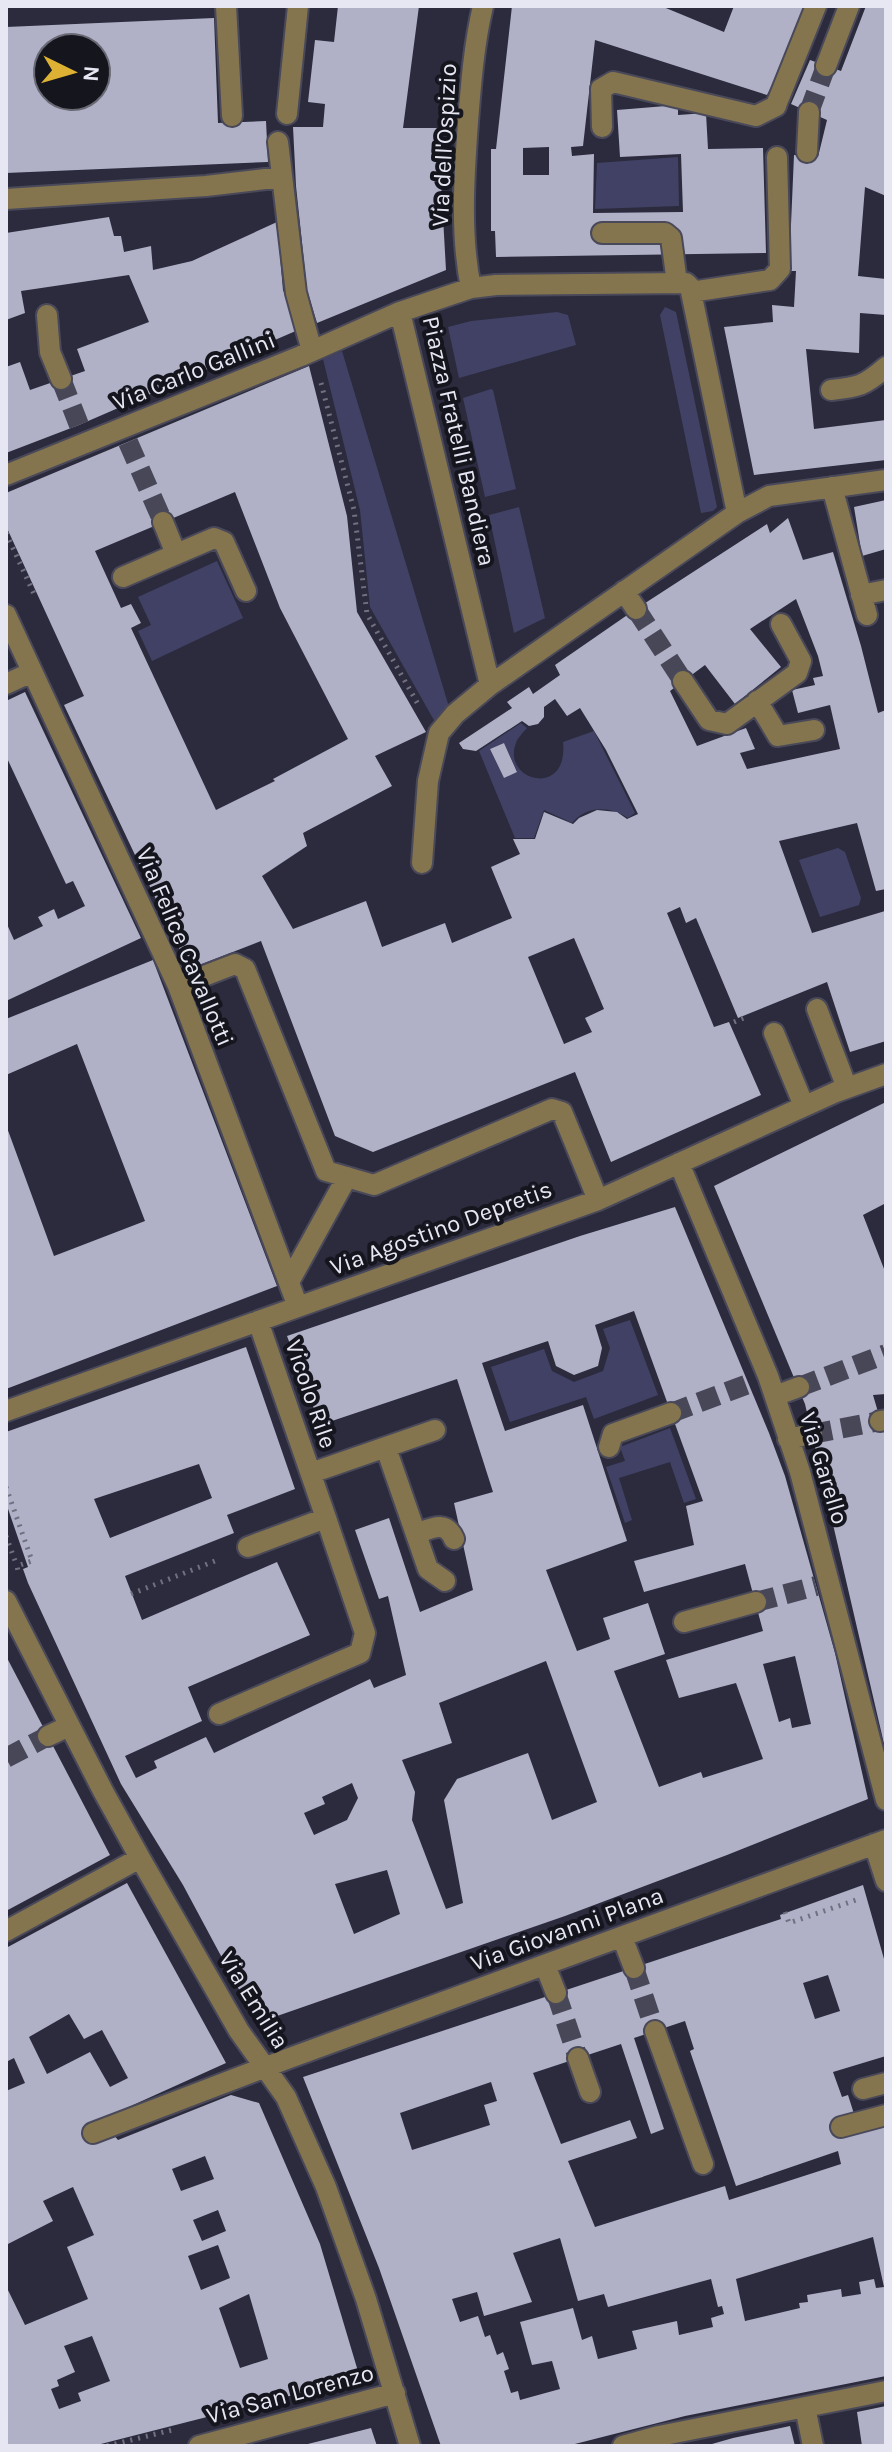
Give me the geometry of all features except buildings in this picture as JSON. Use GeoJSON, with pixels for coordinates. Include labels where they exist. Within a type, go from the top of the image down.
{"type":"FeatureCollection","features":[{"type":"Feature","properties":{"kind":"street"},"geometry":{"type":"LineString","coordinates":[[226,6],[232,116]]}},
{"type":"Feature","properties":{"kind":"street"},"geometry":{"type":"LineString","coordinates":[[287,114],[298,6]]}},
{"type":"Feature","properties":{"kind":"street","name":"Via dell'Ospizio"},"geometry":{"type":"LineString","coordinates":[[471,288],[466,265],[464,219],[466,164],[471,82],[483,6]]}},
{"type":"Feature","properties":{"kind":"street"},"geometry":{"type":"LineString","coordinates":[[602,127],[601,89],[613,82],[756,116],[776,106],[816,6]]}},
{"type":"Feature","properties":{"kind":"street"},"geometry":{"type":"LineString","coordinates":[[829,57],[849,6]]}},
{"type":"Feature","properties":{"kind":"street"},"geometry":{"type":"LineString","coordinates":[[807,152],[809,112]]}},
{"type":"Feature","properties":{"kind":"street"},"geometry":{"type":"LineString","coordinates":[[278,142],[296,293],[312,351]]}},
{"type":"Feature","properties":{"kind":"street","name":"Piazza Fratelli Bandiera"},"geometry":{"type":"LineString","coordinates":[[490,685],[400,312],[471,288],[496,285],[684,288],[770,280],[780,269],[777,157]]}},
{"type":"Feature","properties":{"kind":"street"},"geometry":{"type":"LineString","coordinates":[[6,199],[206,186],[282,177]]}},
{"type":"Feature","properties":{"kind":"street"},"geometry":{"type":"LineString","coordinates":[[602,233],[665,233],[671,238],[737,513]]}},
{"type":"Feature","properties":{"kind":"street","name":"Via Carlo Gallini"},"geometry":{"type":"LineString","coordinates":[[6,475],[83,434],[125,435],[400,312]]}},
{"type":"Feature","properties":{"kind":"street"},"geometry":{"type":"LineString","coordinates":[[47,315],[50,352],[61,379]]}},
{"type":"Feature","properties":{"kind":"street"},"geometry":{"type":"LineString","coordinates":[[831,390],[858,388],[886,367]]}},
{"type":"Feature","properties":{"kind":"street"},"geometry":{"type":"LineString","coordinates":[[422,863],[428,781],[439,733],[455,714],[490,685],[737,513],[769,496],[886,480]]}},
{"type":"Feature","properties":{"kind":"street"},"geometry":{"type":"LineString","coordinates":[[832,487],[864,605],[886,590]]}},
{"type":"Feature","properties":{"kind":"street"},"geometry":{"type":"LineString","coordinates":[[163,522],[176,554]]}},
{"type":"Feature","properties":{"kind":"street"},"geometry":{"type":"LineString","coordinates":[[123,577],[214,538],[224,542],[246,591]]}},
{"type":"Feature","properties":{"kind":"street"},"geometry":{"type":"LineString","coordinates":[[624,591],[636,609]]}},
{"type":"Feature","properties":{"kind":"street","name":"Via Felice Cavallotti"},"geometry":{"type":"LineString","coordinates":[[6,615],[178,986],[298,1307]]}},
{"type":"Feature","properties":{"kind":"street"},"geometry":{"type":"LineString","coordinates":[[683,681],[709,720],[727,724],[797,673],[801,661],[781,624]]}},
{"type":"Feature","properties":{"kind":"street"},"geometry":{"type":"LineString","coordinates":[[6,684],[32,672]]}},
{"type":"Feature","properties":{"kind":"street"},"geometry":{"type":"LineString","coordinates":[[757,701],[778,736],[814,730]]}},
{"type":"Feature","properties":{"kind":"street"},"geometry":{"type":"LineString","coordinates":[[178,986],[235,964],[245,969],[326,1171],[374,1185],[552,1109],[562,1112],[598,1200]]}},
{"type":"Feature","properties":{"kind":"street"},"geometry":{"type":"LineString","coordinates":[[817,1009],[847,1088]]}},
{"type":"Feature","properties":{"kind":"street"},"geometry":{"type":"LineString","coordinates":[[774,1033],[804,1106]]}},
{"type":"Feature","properties":{"kind":"street","name":"Via Agostino Depretis"},"geometry":{"type":"LineString","coordinates":[[6,1411],[598,1200],[804,1106],[886,1074]]}},
{"type":"Feature","properties":{"kind":"street","name":"Via Garello"},"geometry":{"type":"LineString","coordinates":[[679,1163],[758,1380],[775,1396],[800,1472],[823,1584],[886,1800]]}},
{"type":"Feature","properties":{"kind":"street"},"geometry":{"type":"LineString","coordinates":[[289,1282],[347,1177]]}},
{"type":"Feature","properties":{"kind":"street","name":"Vicolo Rile"},"geometry":{"type":"LineString","coordinates":[[219,1714],[360,1653],[365,1633],[258,1321]]}},
{"type":"Feature","properties":{"kind":"street"},"geometry":{"type":"LineString","coordinates":[[775,1396],[799,1387]]}},
{"type":"Feature","properties":{"kind":"street"},"geometry":{"type":"LineString","coordinates":[[609,1447],[613,1434],[671,1413]]}},
{"type":"Feature","properties":{"kind":"street"},"geometry":{"type":"LineString","coordinates":[[313,1479],[435,1430]]}},
{"type":"Feature","properties":{"kind":"street"},"geometry":{"type":"LineString","coordinates":[[788,1439],[812,1434]]}},
{"type":"Feature","properties":{"kind":"street"},"geometry":{"type":"LineString","coordinates":[[386,1448],[428,1569],[445,1581]]}},
{"type":"Feature","properties":{"kind":"street"},"geometry":{"type":"LineString","coordinates":[[248,1547],[326,1518]]}},
{"type":"Feature","properties":{"kind":"street"},"geometry":{"type":"LineString","coordinates":[[416,1534],[444,1526],[451,1531],[454,1539]]}},
{"type":"Feature","properties":{"kind":"street","name":"Via Emilia"},"geometry":{"type":"LineString","coordinates":[[6,1601],[140,1858],[239,2031],[286,2097],[326,2187],[366,2299],[410,2446]]}},
{"type":"Feature","properties":{"kind":"street"},"geometry":{"type":"LineString","coordinates":[[684,1622],[756,1602]]}},
{"type":"Feature","properties":{"kind":"street"},"geometry":{"type":"LineString","coordinates":[[48,1736],[69,1726]]}},
{"type":"Feature","properties":{"kind":"street"},"geometry":{"type":"LineString","coordinates":[[880,1842],[886,1881]]}},
{"type":"Feature","properties":{"kind":"street","name":"Via Giovanni Plana"},"geometry":{"type":"LineString","coordinates":[[93,2133],[880,1842]]}},
{"type":"Feature","properties":{"kind":"street"},"geometry":{"type":"LineString","coordinates":[[6,1931],[140,1858]]}},
{"type":"Feature","properties":{"kind":"street"},"geometry":{"type":"LineString","coordinates":[[622,1937],[634,1968]]}},
{"type":"Feature","properties":{"kind":"street"},"geometry":{"type":"LineString","coordinates":[[545,1965],[556,1993]]}},
{"type":"Feature","properties":{"kind":"street"},"geometry":{"type":"LineString","coordinates":[[655,2031],[703,2164]]}},
{"type":"Feature","properties":{"kind":"street"},"geometry":{"type":"LineString","coordinates":[[578,2058],[590,2092]]}},
{"type":"Feature","properties":{"kind":"street"},"geometry":{"type":"LineString","coordinates":[[863,2089],[886,2083]]}},
{"type":"Feature","properties":{"kind":"street"},"geometry":{"type":"LineString","coordinates":[[841,2127],[886,2115]]}},
{"type":"Feature","properties":{"kind":"street"},"geometry":{"type":"LineString","coordinates":[[623,2446],[659,2436],[886,2391]]}},
{"type":"Feature","properties":{"kind":"street","name":"Via San Lorenzo"},"geometry":{"type":"LineString","coordinates":[[199,2446],[395,2393]]}},
{"type":"Feature","properties":{"kind":"street"},"geometry":{"type":"LineString","coordinates":[[805,2407],[813,2446]]}},
{"type":"Feature","properties":{"kind":"path"},"geometry":{"type":"LineString","coordinates":[[312,351],[354,510],[367,614],[429,723],[439,733]]}},
{"type":"Feature","properties":{"kind":"path"},"geometry":{"type":"LineString","coordinates":[[6,1487],[32,1561],[17,1566]]}},
{"type":"Feature","properties":{"kind":"path"},"geometry":{"type":"LineString","coordinates":[[6,1536],[22,1579]]}},
{"type":"Feature","properties":{"kind":"path"},"geometry":{"type":"LineString","coordinates":[[131,1594],[198,1567]]}},
{"type":"Feature","properties":{"kind":"path"},"geometry":{"type":"LineString","coordinates":[[785,1913],[789,1923],[866,1897]]}},
{"type":"Feature","properties":{"kind":"shaded area"},"geometry":{"type":"Polygon","coordinates":[[[678,157],[679,206],[595,209],[597,163],[678,157]]]}},
{"type":"Feature","properties":{"kind":"shaded area"},"geometry":{"type":"Polygon","coordinates":[[[665,307],[676,312],[717,507],[713,511],[701,513],[660,315],[665,307]]]}},
{"type":"Feature","properties":{"kind":"shaded area"},"geometry":{"type":"Polygon","coordinates":[[[557,312],[568,315],[576,345],[459,378],[448,327],[471,321],[557,312]]]}},
{"type":"Feature","properties":{"kind":"shaded area"},"geometry":{"type":"Polygon","coordinates":[[[342,351],[449,707],[435,722],[370,607],[360,510],[323,359],[342,351]]]}},
{"type":"Feature","properties":{"kind":"shaded area"},"geometry":{"type":"Polygon","coordinates":[[[491,389],[516,489],[485,497],[463,398],[491,389]]]}},
{"type":"Feature","properties":{"kind":"shaded area"},"geometry":{"type":"Polygon","coordinates":[[[519,507],[545,618],[514,633],[489,515],[519,507]]]}},
{"type":"Feature","properties":{"kind":"shaded area"},"geometry":{"type":"Polygon","coordinates":[[[217,561],[243,618],[152,661],[138,631],[151,625],[138,597],[217,561]]]}},
{"type":"Feature","properties":{"kind":"shaded area"},"geometry":{"type":"Polygon","coordinates":[[[521,723],[527,728],[516,743],[514,756],[518,767],[536,778],[547,777],[556,772],[562,760],[563,742],[594,731],[635,813],[628,818],[614,811],[592,810],[572,823],[544,810],[534,838],[515,838],[479,751],[521,723]],[[504,743],[490,749],[504,778],[517,771],[504,743]]]}},
{"type":"Feature","properties":{"kind":"shaded area"},"geometry":{"type":"Polygon","coordinates":[[[838,848],[845,852],[861,898],[859,905],[820,917],[799,860],[838,848]]]}},
{"type":"Feature","properties":{"kind":"shaded area"},"geometry":{"type":"Polygon","coordinates":[[[630,1320],[658,1395],[594,1419],[586,1397],[510,1422],[491,1367],[544,1349],[552,1371],[574,1382],[603,1371],[610,1348],[603,1329],[630,1320]]]}},
{"type":"Feature","properties":{"kind":"shaded area"},"geometry":{"type":"Polygon","coordinates":[[[670,1428],[696,1499],[684,1503],[670,1462],[619,1478],[632,1520],[625,1523],[606,1467],[625,1461],[620,1447],[670,1428]]]}},
{"type":"Feature","properties":{"kind":"tunnel"},"geometry":{"type":"LineString","coordinates":[[809,112],[826,66]]}},
{"type":"Feature","properties":{"kind":"tunnel"},"geometry":{"type":"LineString","coordinates":[[61,379],[79,425]]}},
{"type":"Feature","properties":{"kind":"tunnel"},"geometry":{"type":"LineString","coordinates":[[128,442],[163,522]]}},
{"type":"Feature","properties":{"kind":"tunnel"},"geometry":{"type":"LineString","coordinates":[[636,609],[683,681]]}},
{"type":"Feature","properties":{"kind":"tunnel"},"geometry":{"type":"LineString","coordinates":[[799,1387],[886,1354]]}},
{"type":"Feature","properties":{"kind":"tunnel"},"geometry":{"type":"LineString","coordinates":[[671,1413],[748,1384]]}},
{"type":"Feature","properties":{"kind":"tunnel"},"geometry":{"type":"LineString","coordinates":[[812,1434],[880,1421]]}},
{"type":"Feature","properties":{"kind":"tunnel"},"geometry":{"type":"LineString","coordinates":[[756,1602],[816,1586]]}},
{"type":"Feature","properties":{"kind":"tunnel"},"geometry":{"type":"LineString","coordinates":[[6,1758],[48,1736]]}},
{"type":"Feature","properties":{"kind":"tunnel"},"geometry":{"type":"LineString","coordinates":[[634,1968],[655,2031]]}},
{"type":"Feature","properties":{"kind":"tunnel"},"geometry":{"type":"LineString","coordinates":[[556,1993],[578,2058]]}}]}
